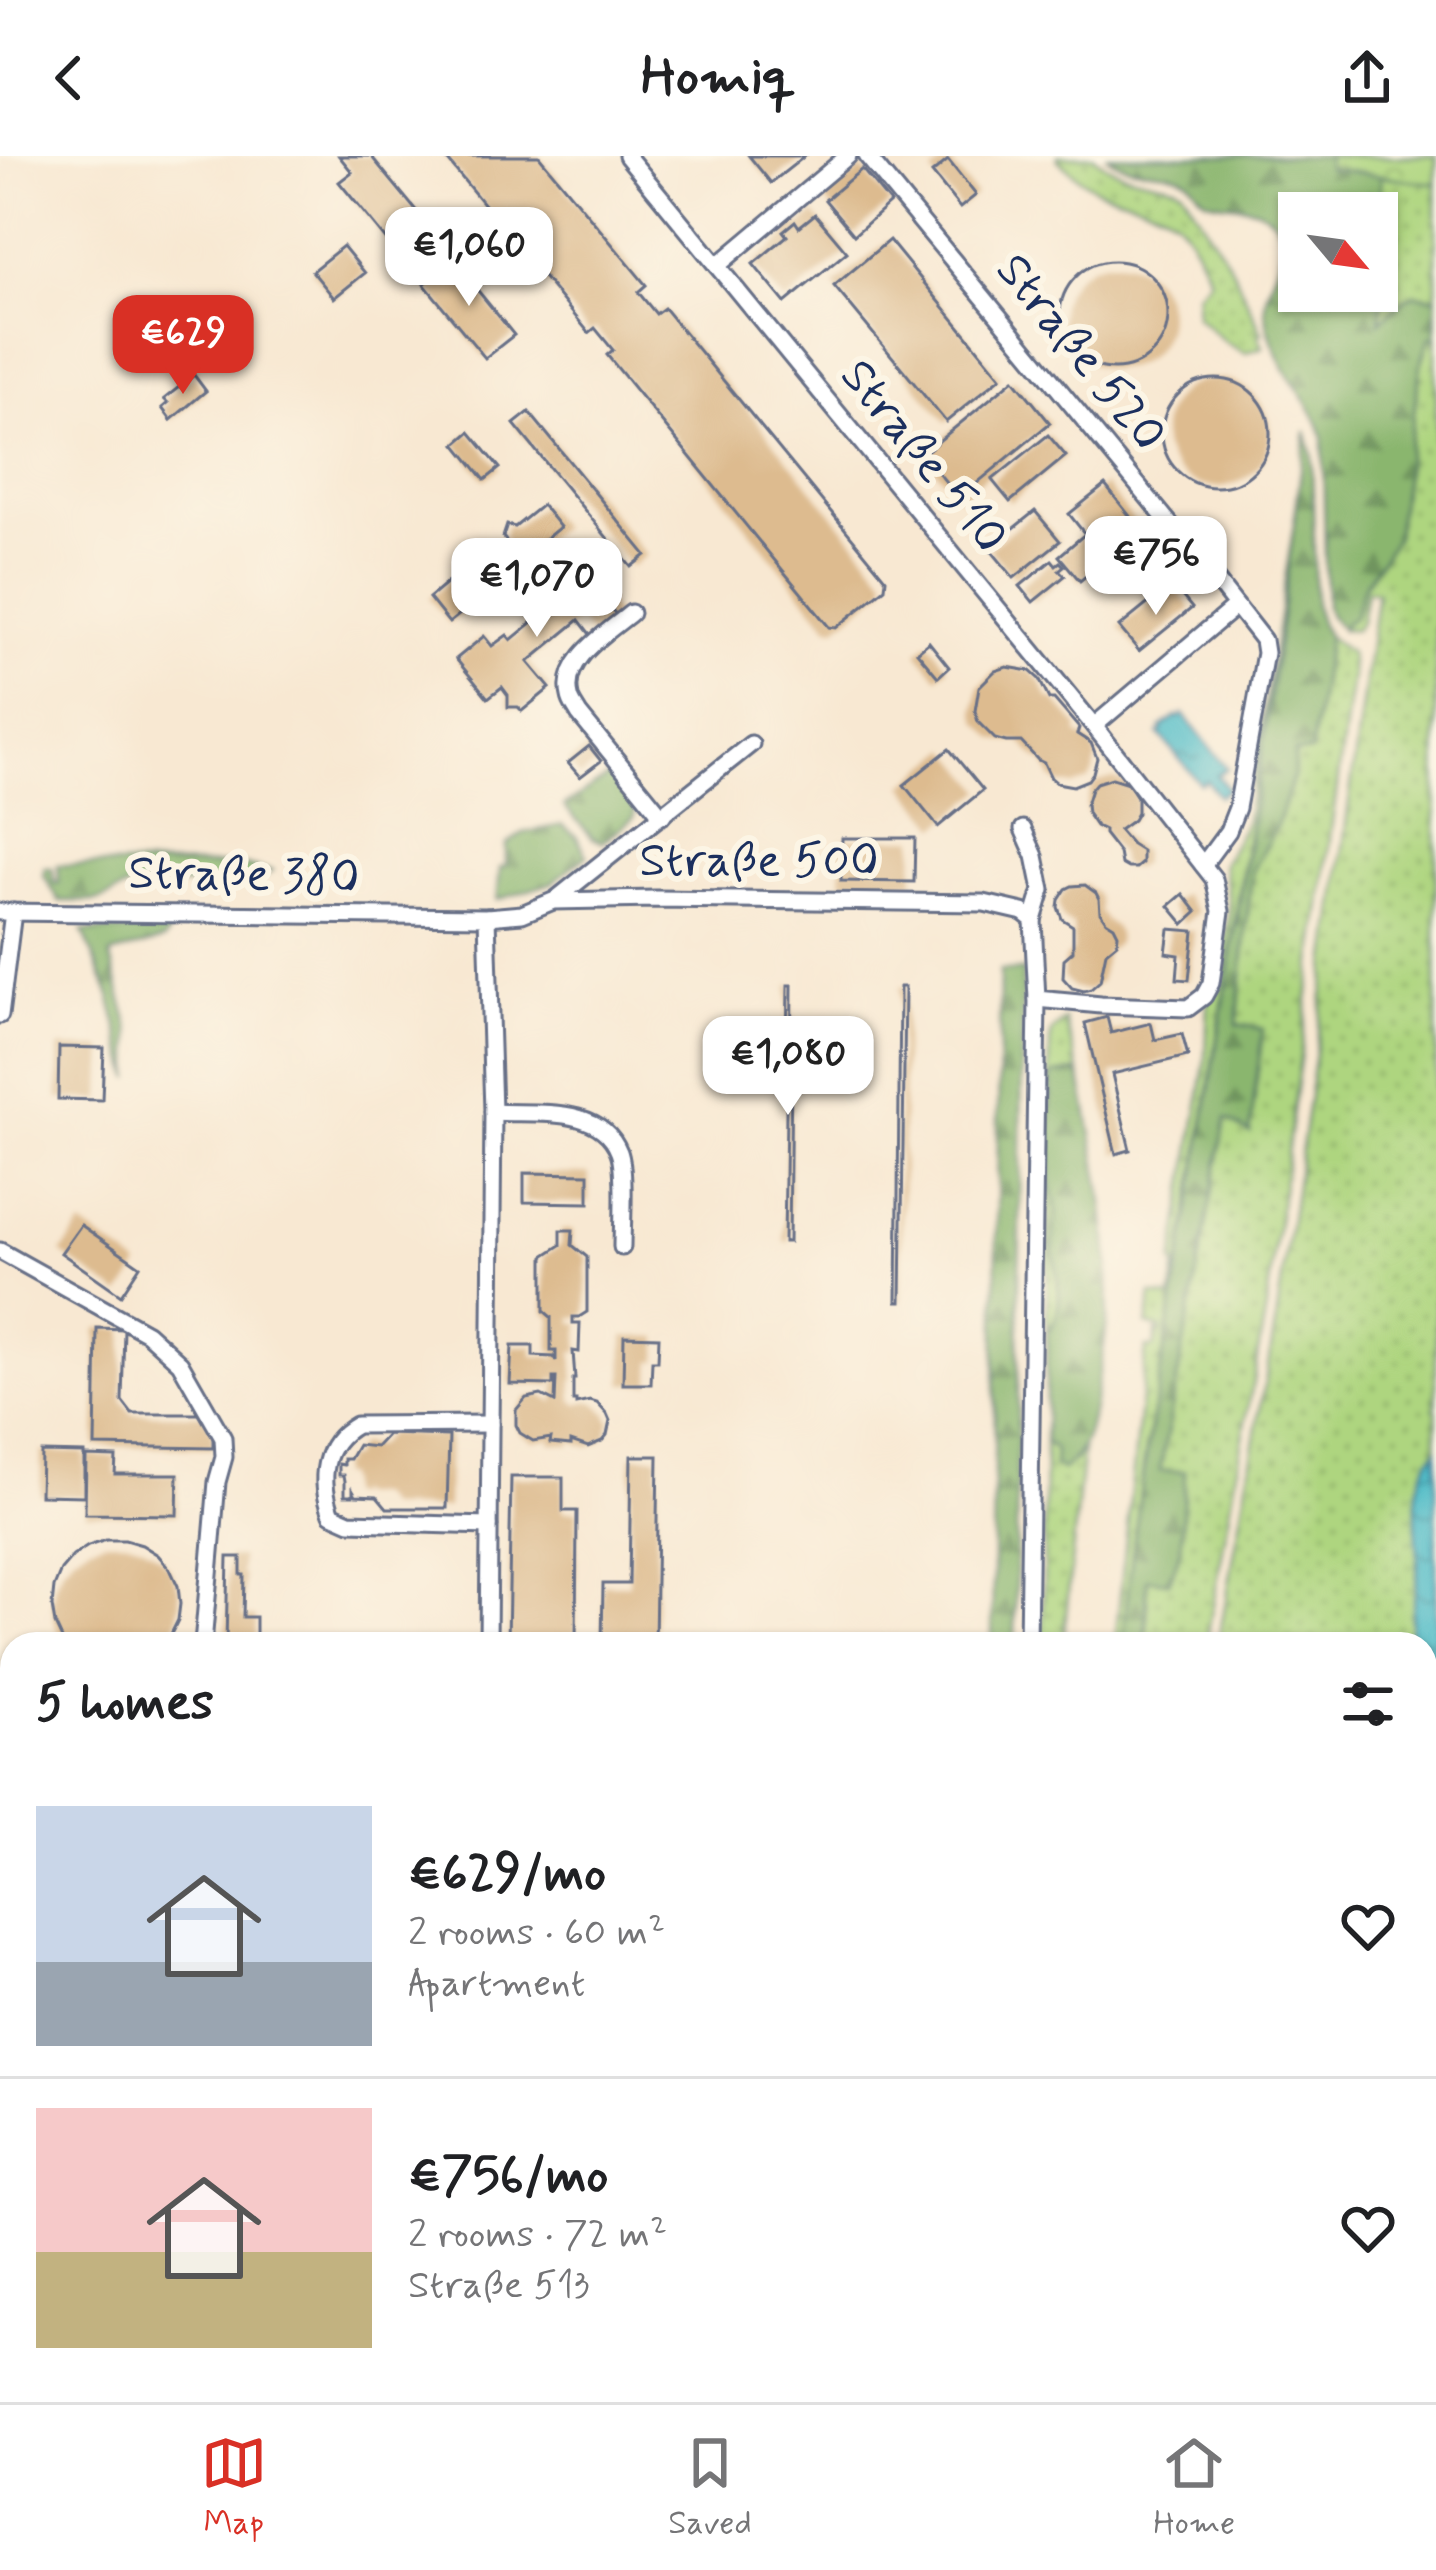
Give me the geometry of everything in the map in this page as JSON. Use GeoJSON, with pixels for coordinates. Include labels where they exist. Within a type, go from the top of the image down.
{"type":"FeatureCollection","features":[{"type":"Feature","properties":{"kind":"street","name":"Straße 510"},"geometry":{"type":"LineString","coordinates":[[627,156],[1203,865]]}},
{"type":"Feature","properties":{"kind":"street"},"geometry":{"type":"LineString","coordinates":[[717,266],[848,156]]}},
{"type":"Feature","properties":{"kind":"street","name":"Straße 520"},"geometry":{"type":"LineString","coordinates":[[867,156],[1263,640],[1265,653],[1238,808],[1203,865]]}},
{"type":"Feature","properties":{"kind":"street"},"geometry":{"type":"LineString","coordinates":[[1094,726],[1236,606]]}},
{"type":"Feature","properties":{"kind":"street"},"geometry":{"type":"LineString","coordinates":[[631,613],[583,654],[570,675],[570,696],[579,714],[662,816]]}},
{"type":"Feature","properties":{"kind":"street"},"geometry":{"type":"LineString","coordinates":[[553,901],[751,744]]}},
{"type":"Feature","properties":{"kind":"street"},"geometry":{"type":"LineString","coordinates":[[1023,829],[1042,890],[1033,920],[1037,999],[1028,1632]]}},
{"type":"Feature","properties":{"kind":"street"},"geometry":{"type":"LineString","coordinates":[[1037,999],[1188,1008],[1204,996],[1211,983],[1221,911],[1218,889],[1203,865]]}},
{"type":"Feature","properties":{"kind":"street","name":"Straße 500"},"geometry":{"type":"LineString","coordinates":[[487,916],[522,914],[553,901],[656,899],[984,903],[1023,912],[1033,920]]}},
{"type":"Feature","properties":{"kind":"street"},"geometry":{"type":"LineString","coordinates":[[0,1016],[8,974],[7,912]]}},
{"type":"Feature","properties":{"kind":"street","name":"Straße 380"},"geometry":{"type":"LineString","coordinates":[[7,912],[487,916]]}},
{"type":"Feature","properties":{"kind":"street"},"geometry":{"type":"LineString","coordinates":[[487,916],[493,1112],[488,1632]]}},
{"type":"Feature","properties":{"kind":"street"},"geometry":{"type":"LineString","coordinates":[[493,1112],[582,1117],[607,1132],[621,1155],[622,1247]]}},
{"type":"Feature","properties":{"kind":"street"},"geometry":{"type":"LineString","coordinates":[[0,1251],[147,1333],[181,1363],[223,1438],[204,1632]]}},
{"type":"Feature","properties":{"kind":"street"},"geometry":{"type":"LineString","coordinates":[[489,1526],[350,1522],[332,1514],[326,1483],[331,1446],[356,1425],[490,1424]]}},
{"type":"Feature","properties":{"kind":"green space"},"geometry":{"type":"Polygon","coordinates":[[[1058,156],[1094,156],[1122,173],[1182,189],[1232,268],[1262,333],[1258,334],[1263,347],[1245,353],[1196,316],[1197,293],[1210,279],[1177,220],[1092,186],[1058,156]]]}},
{"type":"Feature","properties":{"kind":"green space"},"geometry":{"type":"Polygon","coordinates":[[[1107,156],[1382,156],[1380,192],[1278,192],[1278,226],[1255,208],[1206,199],[1190,181],[1177,175],[1107,156]]]}},
{"type":"Feature","properties":{"kind":"green space"},"geometry":{"type":"Polygon","coordinates":[[[1328,156],[1436,156],[1436,184],[1327,168],[1328,156]]]}},
{"type":"Feature","properties":{"kind":"green space"},"geometry":{"type":"Polygon","coordinates":[[[1382,156],[1436,156],[1436,298],[1416,294],[1398,305],[1398,192],[1381,192],[1382,156]]]}},
{"type":"Feature","properties":{"kind":"green space"},"geometry":{"type":"Polygon","coordinates":[[[1278,264],[1278,312],[1381,312],[1380,321],[1398,312],[1398,305],[1416,294],[1436,298],[1436,338],[1430,337],[1421,364],[1395,539],[1363,587],[1354,617],[1342,629],[1326,608],[1323,437],[1279,358],[1270,335],[1266,298],[1278,264]]]}},
{"type":"Feature","properties":{"kind":"green space"},"geometry":{"type":"Polygon","coordinates":[[[1430,337],[1436,338],[1436,1451],[1418,1489],[1418,1570],[1411,1632],[1220,1632],[1276,1321],[1377,592],[1366,591],[1361,622],[1355,630],[1342,629],[1354,616],[1363,587],[1395,539],[1421,364],[1430,337]]]}},
{"type":"Feature","properties":{"kind":"green space"},"geometry":{"type":"Polygon","coordinates":[[[1306,431],[1312,454],[1315,606],[1328,637],[1311,752],[1295,753],[1294,773],[1277,825],[1252,871],[1237,1024],[1263,1029],[1250,1133],[1226,1119],[1160,1471],[1185,1471],[1181,1550],[1169,1582],[1147,1579],[1146,1632],[1124,1632],[1146,1458],[1270,701],[1306,431]]]}},
{"type":"Feature","properties":{"kind":"green space"},"geometry":{"type":"Polygon","coordinates":[[[1295,518],[1199,1155],[1143,1468],[1124,1632],[1116,1632],[1146,1348],[1154,1348],[1157,1332],[1161,1333],[1147,1325],[1152,1295],[1171,1298],[1206,1059],[1208,1003],[1220,978],[1229,916],[1223,864],[1246,821],[1295,518]]]}},
{"type":"Feature","properties":{"kind":"green space"},"geometry":{"type":"Polygon","coordinates":[[[1328,637],[1350,653],[1352,676],[1266,1309],[1208,1632],[1147,1632],[1147,1579],[1185,1472],[1159,1472],[1226,1118],[1250,1132],[1237,1024],[1252,870],[1277,825],[1294,773],[1295,753],[1311,752],[1328,637]]]}},
{"type":"Feature","properties":{"kind":"green space"},"geometry":{"type":"Polygon","coordinates":[[[613,773],[631,791],[634,817],[603,842],[593,838],[564,806],[613,773]]]}},
{"type":"Feature","properties":{"kind":"green space"},"geometry":{"type":"Polygon","coordinates":[[[562,825],[577,837],[587,855],[552,883],[497,900],[506,845],[523,833],[562,825]]]}},
{"type":"Feature","properties":{"kind":"green space"},"geometry":{"type":"Polygon","coordinates":[[[58,865],[242,865],[272,871],[254,883],[139,884],[100,900],[59,901],[44,876],[45,868],[52,868],[54,883],[59,883],[58,865]]]}},
{"type":"Feature","properties":{"kind":"green space"},"geometry":{"type":"Polygon","coordinates":[[[83,931],[170,931],[164,940],[110,955],[131,1032],[131,1079],[110,996],[83,931]]]}},
{"type":"Feature","properties":{"kind":"green space"},"geometry":{"type":"Polygon","coordinates":[[[1000,971],[1023,971],[1015,1632],[992,1632],[1000,971]]]}},
{"type":"Feature","properties":{"kind":"green space"},"geometry":{"type":"Polygon","coordinates":[[[1065,1020],[1081,1078],[1079,1074],[1051,1078],[1051,1188],[1059,1297],[1056,1318],[1047,1329],[1050,1041],[1052,1032],[1065,1020]]]}},
{"type":"Feature","properties":{"kind":"green space"},"geometry":{"type":"Polygon","coordinates":[[[1077,1072],[1103,1198],[1109,1290],[1091,1420],[1079,1453],[1063,1470],[1054,1466],[1055,1450],[1045,1442],[1047,1329],[1059,1298],[1053,1248],[1051,1078],[1077,1072]]]}},
{"type":"Feature","properties":{"kind":"green space"},"geometry":{"type":"Polygon","coordinates":[[[1045,1442],[1075,1461],[1083,1448],[1064,1632],[1043,1632],[1045,1442]]]}},
{"type":"Feature","properties":{"kind":"water"},"geometry":{"type":"Polygon","coordinates":[[[1183,714],[1227,768],[1217,775],[1228,789],[1219,796],[1206,780],[1200,784],[1159,734],[1183,714]]]}},
{"type":"Feature","properties":{"kind":"water"},"geometry":{"type":"Polygon","coordinates":[[[1436,1451],[1436,1632],[1410,1632],[1418,1570],[1418,1489],[1436,1451]]]}},
{"type":"Feature","properties":{"kind":"building"},"geometry":{"type":"Polygon","coordinates":[[[339,156],[371,156],[443,243],[411,270],[339,182],[352,172],[339,156]]]}},
{"type":"Feature","properties":{"kind":"building"},"geometry":{"type":"Polygon","coordinates":[[[444,156],[539,156],[646,285],[638,292],[656,314],[664,308],[886,579],[885,588],[836,628],[829,627],[607,355],[613,350],[595,328],[589,333],[444,156]]]}},
{"type":"Feature","properties":{"kind":"building"},"geometry":{"type":"Polygon","coordinates":[[[749,156],[805,156],[771,183],[749,156]]]}},
{"type":"Feature","properties":{"kind":"building"},"geometry":{"type":"Polygon","coordinates":[[[948,160],[976,195],[960,208],[932,173],[948,160]]]}},
{"type":"Feature","properties":{"kind":"building"},"geometry":{"type":"Polygon","coordinates":[[[862,169],[890,203],[854,235],[825,200],[862,169]]]}},
{"type":"Feature","properties":{"kind":"building"},"geometry":{"type":"Polygon","coordinates":[[[815,214],[847,252],[785,303],[753,264],[787,236],[783,231],[795,221],[799,227],[815,214]]]}},
{"type":"Feature","properties":{"kind":"building"},"geometry":{"type":"Polygon","coordinates":[[[889,240],[1001,377],[946,422],[834,286],[889,240]]]}},
{"type":"Feature","properties":{"kind":"building"},"geometry":{"type":"Polygon","coordinates":[[[343,246],[365,273],[334,298],[312,271],[343,246]]]}},
{"type":"Feature","properties":{"kind":"building"},"geometry":{"type":"Polygon","coordinates":[[[453,260],[514,335],[485,358],[424,284],[453,260]]]}},
{"type":"Feature","properties":{"kind":"building"},"geometry":{"type":"Polygon","coordinates":[[[1114,261],[1135,265],[1152,277],[1164,294],[1168,315],[1164,336],[1152,353],[1135,365],[1114,369],[1093,365],[1076,353],[1064,336],[1060,315],[1064,294],[1076,277],[1093,265],[1114,261]]]}},
{"type":"Feature","properties":{"kind":"building"},"geometry":{"type":"Polygon","coordinates":[[[194,375],[206,391],[171,420],[162,408],[168,403],[164,399],[194,375]]]}},
{"type":"Feature","properties":{"kind":"building"},"geometry":{"type":"Polygon","coordinates":[[[1014,379],[1050,423],[959,498],[923,454],[1014,379]]]}},
{"type":"Feature","properties":{"kind":"building"},"geometry":{"type":"Polygon","coordinates":[[[1216,379],[1237,383],[1254,395],[1266,412],[1270,433],[1266,454],[1254,471],[1237,483],[1216,487],[1195,483],[1178,471],[1166,454],[1162,433],[1166,412],[1178,395],[1195,383],[1216,379]]]}},
{"type":"Feature","properties":{"kind":"building"},"geometry":{"type":"Polygon","coordinates":[[[529,412],[646,555],[631,567],[514,424],[529,412]]]}},
{"type":"Feature","properties":{"kind":"building"},"geometry":{"type":"Polygon","coordinates":[[[470,432],[500,468],[485,480],[456,444],[470,432]]]}},
{"type":"Feature","properties":{"kind":"building"},"geometry":{"type":"Polygon","coordinates":[[[1048,435],[1066,456],[1010,502],[992,480],[1048,435]]]}},
{"type":"Feature","properties":{"kind":"building"},"geometry":{"type":"Polygon","coordinates":[[[1105,485],[1141,530],[1080,581],[1059,556],[1085,534],[1069,514],[1105,485]]]}},
{"type":"Feature","properties":{"kind":"building"},"geometry":{"type":"Polygon","coordinates":[[[542,505],[560,527],[521,559],[503,537],[507,525],[515,527],[542,505]]]}},
{"type":"Feature","properties":{"kind":"building"},"geometry":{"type":"Polygon","coordinates":[[[1035,511],[1060,541],[1014,578],[989,548],[1035,511]]]}},
{"type":"Feature","properties":{"kind":"building"},"geometry":{"type":"Polygon","coordinates":[[[485,551],[506,577],[449,623],[429,598],[485,551]]]}},
{"type":"Feature","properties":{"kind":"building"},"geometry":{"type":"Polygon","coordinates":[[[570,559],[618,617],[593,638],[579,620],[528,662],[550,688],[522,711],[508,707],[502,687],[488,698],[456,659],[484,636],[492,646],[507,635],[511,640],[561,599],[545,579],[570,559]]]}},
{"type":"Feature","properties":{"kind":"building"},"geometry":{"type":"Polygon","coordinates":[[[1052,560],[1064,566],[1059,570],[1065,576],[1033,602],[1020,586],[1052,560]]]}},
{"type":"Feature","properties":{"kind":"building"},"geometry":{"type":"Polygon","coordinates":[[[1172,584],[1192,608],[1139,651],[1119,627],[1172,584]]]}},
{"type":"Feature","properties":{"kind":"building"},"geometry":{"type":"Polygon","coordinates":[[[929,642],[949,667],[938,677],[917,652],[929,642]]]}},
{"type":"Feature","properties":{"kind":"building"},"geometry":{"type":"Polygon","coordinates":[[[1007,667],[1030,671],[1039,679],[1049,699],[1079,728],[1077,734],[1091,743],[1097,758],[1088,780],[1073,786],[1057,783],[1021,742],[995,739],[978,722],[979,687],[995,671],[1007,667]]]}},
{"type":"Feature","properties":{"kind":"building"},"geometry":{"type":"Polygon","coordinates":[[[589,746],[601,761],[580,777],[568,763],[589,746]]]}},
{"type":"Feature","properties":{"kind":"building"},"geometry":{"type":"Polygon","coordinates":[[[949,749],[983,790],[938,827],[904,785],[949,749]]]}},
{"type":"Feature","properties":{"kind":"building"},"geometry":{"type":"Polygon","coordinates":[[[1112,778],[1128,783],[1137,797],[1137,813],[1119,830],[1142,851],[1142,863],[1136,868],[1121,864],[1104,830],[1087,813],[1091,789],[1112,778]]]}},
{"type":"Feature","properties":{"kind":"building"},"geometry":{"type":"Polygon","coordinates":[[[842,838],[915,838],[914,882],[841,881],[842,838]]]}},
{"type":"Feature","properties":{"kind":"building"},"geometry":{"type":"Polygon","coordinates":[[[1085,885],[1096,893],[1100,912],[1118,934],[1117,943],[1106,952],[1100,981],[1084,991],[1072,988],[1063,978],[1064,959],[1073,951],[1073,926],[1062,919],[1058,907],[1066,889],[1085,885]]]}},
{"type":"Feature","properties":{"kind":"building"},"geometry":{"type":"Polygon","coordinates":[[[1183,894],[1197,912],[1184,924],[1169,906],[1183,894]]]}},
{"type":"Feature","properties":{"kind":"building"},"geometry":{"type":"Polygon","coordinates":[[[1169,929],[1194,931],[1189,980],[1177,979],[1179,955],[1166,953],[1169,929]]]}},
{"type":"Feature","properties":{"kind":"building"},"geometry":{"type":"Polygon","coordinates":[[[788,985],[792,985],[789,1242],[784,1242],[788,985]]]}},
{"type":"Feature","properties":{"kind":"building"},"geometry":{"type":"Polygon","coordinates":[[[900,987],[905,987],[901,1302],[897,1302],[900,987]]]}},
{"type":"Feature","properties":{"kind":"building"},"geometry":{"type":"Polygon","coordinates":[[[1107,1017],[1111,1033],[1151,1023],[1155,1040],[1182,1034],[1188,1056],[1112,1074],[1130,1150],[1116,1154],[1085,1023],[1107,1017]]]}},
{"type":"Feature","properties":{"kind":"building"},"geometry":{"type":"Polygon","coordinates":[[[59,1047],[104,1048],[102,1100],[58,1099],[59,1047]]]}},
{"type":"Feature","properties":{"kind":"building"},"geometry":{"type":"Polygon","coordinates":[[[524,1173],[589,1174],[589,1203],[524,1202],[524,1173]]]}},
{"type":"Feature","properties":{"kind":"building"},"geometry":{"type":"Polygon","coordinates":[[[81,1225],[140,1266],[121,1295],[61,1253],[81,1225]]]}},
{"type":"Feature","properties":{"kind":"building"},"geometry":{"type":"Polygon","coordinates":[[[561,1230],[573,1230],[572,1245],[587,1257],[587,1312],[573,1317],[573,1323],[580,1323],[579,1352],[573,1351],[573,1401],[597,1403],[610,1421],[602,1441],[588,1447],[571,1441],[571,1445],[550,1443],[551,1438],[533,1441],[516,1425],[516,1410],[526,1398],[541,1395],[555,1402],[556,1378],[553,1385],[510,1384],[512,1346],[533,1346],[533,1356],[554,1357],[556,1362],[556,1351],[551,1351],[551,1317],[544,1311],[544,1256],[561,1245],[561,1230]]]}},
{"type":"Feature","properties":{"kind":"building"},"geometry":{"type":"Polygon","coordinates":[[[97,1328],[124,1329],[122,1401],[132,1414],[203,1414],[213,1433],[213,1448],[95,1446],[97,1328]]]}},
{"type":"Feature","properties":{"kind":"building"},"geometry":{"type":"Polygon","coordinates":[[[624,1336],[659,1337],[651,1384],[623,1384],[624,1336]]]}},
{"type":"Feature","properties":{"kind":"building"},"geometry":{"type":"Polygon","coordinates":[[[388,1434],[449,1436],[447,1508],[387,1508],[377,1496],[356,1495],[353,1490],[353,1495],[345,1495],[339,1464],[350,1459],[358,1445],[376,1447],[388,1434]]]}},
{"type":"Feature","properties":{"kind":"building"},"geometry":{"type":"Polygon","coordinates":[[[41,1452],[84,1453],[84,1496],[40,1495],[41,1452]]]}},
{"type":"Feature","properties":{"kind":"building"},"geometry":{"type":"Polygon","coordinates":[[[86,1456],[116,1457],[115,1474],[178,1474],[177,1515],[85,1514],[86,1456]]]}},
{"type":"Feature","properties":{"kind":"building"},"geometry":{"type":"Polygon","coordinates":[[[631,1456],[658,1456],[655,1632],[602,1632],[603,1584],[629,1584],[631,1456]]]}},
{"type":"Feature","properties":{"kind":"building"},"geometry":{"type":"Polygon","coordinates":[[[511,1477],[563,1477],[563,1511],[577,1511],[576,1632],[508,1632],[511,1477]]]}},
{"type":"Feature","properties":{"kind":"building"},"geometry":{"type":"Polygon","coordinates":[[[125,1540],[158,1555],[178,1586],[178,1620],[172,1632],[59,1632],[52,1606],[54,1587],[61,1570],[88,1546],[125,1540]]]}},
{"type":"Feature","properties":{"kind":"building"},"geometry":{"type":"Polygon","coordinates":[[[228,1557],[241,1557],[243,1617],[256,1617],[256,1632],[226,1632],[228,1557]]]}}]}
